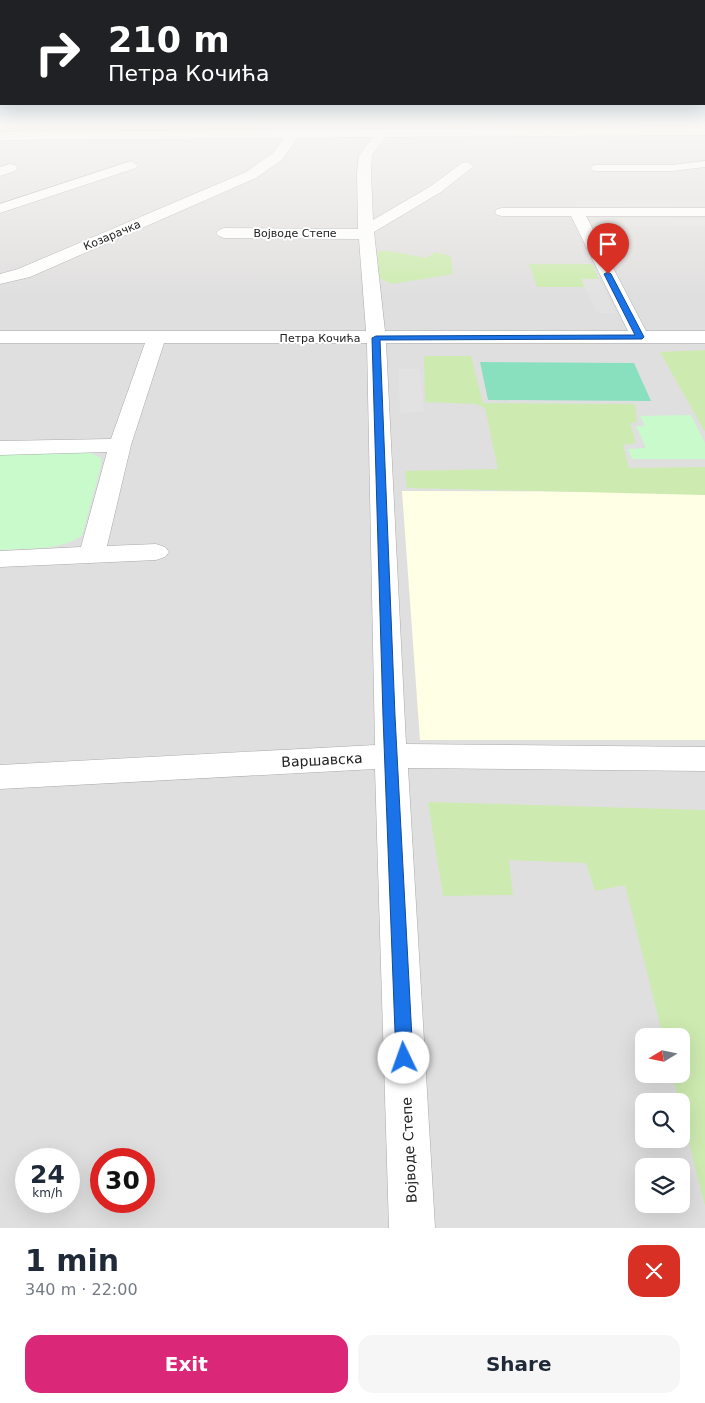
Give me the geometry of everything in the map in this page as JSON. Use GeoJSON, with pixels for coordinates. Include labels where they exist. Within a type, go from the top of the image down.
{"type":"FeatureCollection","features":[{"type":"Feature","properties":{"kind":"street"},"geometry":{"type":"LineString","coordinates":[[0,209],[79,182]]}},
{"type":"Feature","properties":{"kind":"street","name":"Козарачка"},"geometry":{"type":"LineString","coordinates":[[0,280],[24,273],[235,182]]}},
{"type":"Feature","properties":{"kind":"street","name":"Војводе Степе"},"geometry":{"type":"LineString","coordinates":[[365,182],[366,232],[376,338],[390,756],[412,1228]]}},
{"type":"Feature","properties":{"kind":"street"},"geometry":{"type":"LineString","coordinates":[[366,232],[445,182]]}},
{"type":"Feature","properties":{"kind":"street"},"geometry":{"type":"LineString","coordinates":[[502,212],[705,212]]}},
{"type":"Feature","properties":{"kind":"street"},"geometry":{"type":"LineString","coordinates":[[576,212],[640,337]]}},
{"type":"Feature","properties":{"kind":"street","name":"Војводе Степе"},"geometry":{"type":"LineString","coordinates":[[224,233],[366,232]]}},
{"type":"Feature","properties":{"kind":"street","name":"Петра Кочића"},"geometry":{"type":"LineString","coordinates":[[0,337],[705,337]]}},
{"type":"Feature","properties":{"kind":"street"},"geometry":{"type":"LineString","coordinates":[[92,554],[120,444],[156,337]]}},
{"type":"Feature","properties":{"kind":"street"},"geometry":{"type":"LineString","coordinates":[[0,448],[120,444]]}},
{"type":"Feature","properties":{"kind":"street"},"geometry":{"type":"LineString","coordinates":[[0,559],[156,552]]}},
{"type":"Feature","properties":{"kind":"street","name":"Варшавска"},"geometry":{"type":"LineString","coordinates":[[0,777],[390,756],[705,759]]}},
{"type":"Feature","properties":{"kind":"shaded area"},"geometry":{"type":"Polygon","coordinates":[[[0,182],[705,182],[705,1228],[0,1228],[0,182]]]}},
{"type":"Feature","properties":{"kind":"shaded area"},"geometry":{"type":"Polygon","coordinates":[[[574,201],[705,202],[705,210],[577,209],[574,201]]]}},
{"type":"Feature","properties":{"kind":"shaded area"},"geometry":{"type":"Polygon","coordinates":[[[622,218],[705,219],[705,226],[626,226],[622,218]]]}},
{"type":"Feature","properties":{"kind":"shaded area"},"geometry":{"type":"Polygon","coordinates":[[[581,279],[599,279],[616,313],[597,313],[581,279]]]}},
{"type":"Feature","properties":{"kind":"shaded area"},"geometry":{"type":"Polygon","coordinates":[[[398,369],[420,369],[424,412],[400,413],[398,369]]]}},
{"type":"Feature","properties":{"kind":"shaded area"},"geometry":{"type":"Polygon","coordinates":[[[402,491],[705,492],[705,740],[420,740],[402,491]]]}},
{"type":"Feature","properties":{"kind":"green space"},"geometry":{"type":"Polygon","coordinates":[[[378,251],[389,251],[427,258],[435,252],[451,256],[453,274],[392,284],[377,277],[378,251]]]}},
{"type":"Feature","properties":{"kind":"green space"},"geometry":{"type":"Polygon","coordinates":[[[529,264],[592,264],[599,279],[582,279],[585,287],[537,287],[529,264]]]}},
{"type":"Feature","properties":{"kind":"green space"},"geometry":{"type":"Polygon","coordinates":[[[705,350],[705,432],[660,352],[705,350]]]}},
{"type":"Feature","properties":{"kind":"green space"},"geometry":{"type":"Polygon","coordinates":[[[424,356],[471,356],[483,403],[635,404],[637,422],[630,423],[636,443],[623,445],[629,468],[705,467],[705,495],[407,488],[405,471],[498,469],[485,408],[476,404],[425,402],[424,356]]]}},
{"type":"Feature","properties":{"kind":"green space"},"geometry":{"type":"Polygon","coordinates":[[[480,362],[634,363],[651,401],[488,400],[480,362]]]}},
{"type":"Feature","properties":{"kind":"green space"},"geometry":{"type":"Polygon","coordinates":[[[691,415],[705,443],[705,459],[632,459],[628,449],[646,448],[636,426],[645,426],[640,416],[691,415]]]}},
{"type":"Feature","properties":{"kind":"green space"},"geometry":{"type":"Polygon","coordinates":[[[87,451],[101,458],[101,466],[82,536],[73,541],[53,546],[0,550],[0,455],[87,451]]]}},
{"type":"Feature","properties":{"kind":"green space"},"geometry":{"type":"Polygon","coordinates":[[[428,802],[705,810],[705,1206],[690,1146],[690,1093],[677,1093],[674,1083],[690,1083],[690,1028],[661,1028],[625,885],[595,891],[586,863],[509,860],[513,895],[443,896],[428,802]]]}},
{"type":"Feature","properties":{"kind":"route"},"geometry":{"type":"LineString","coordinates":[[404,1058],[389,716],[376,338],[640,337],[608,274]]}}]}
